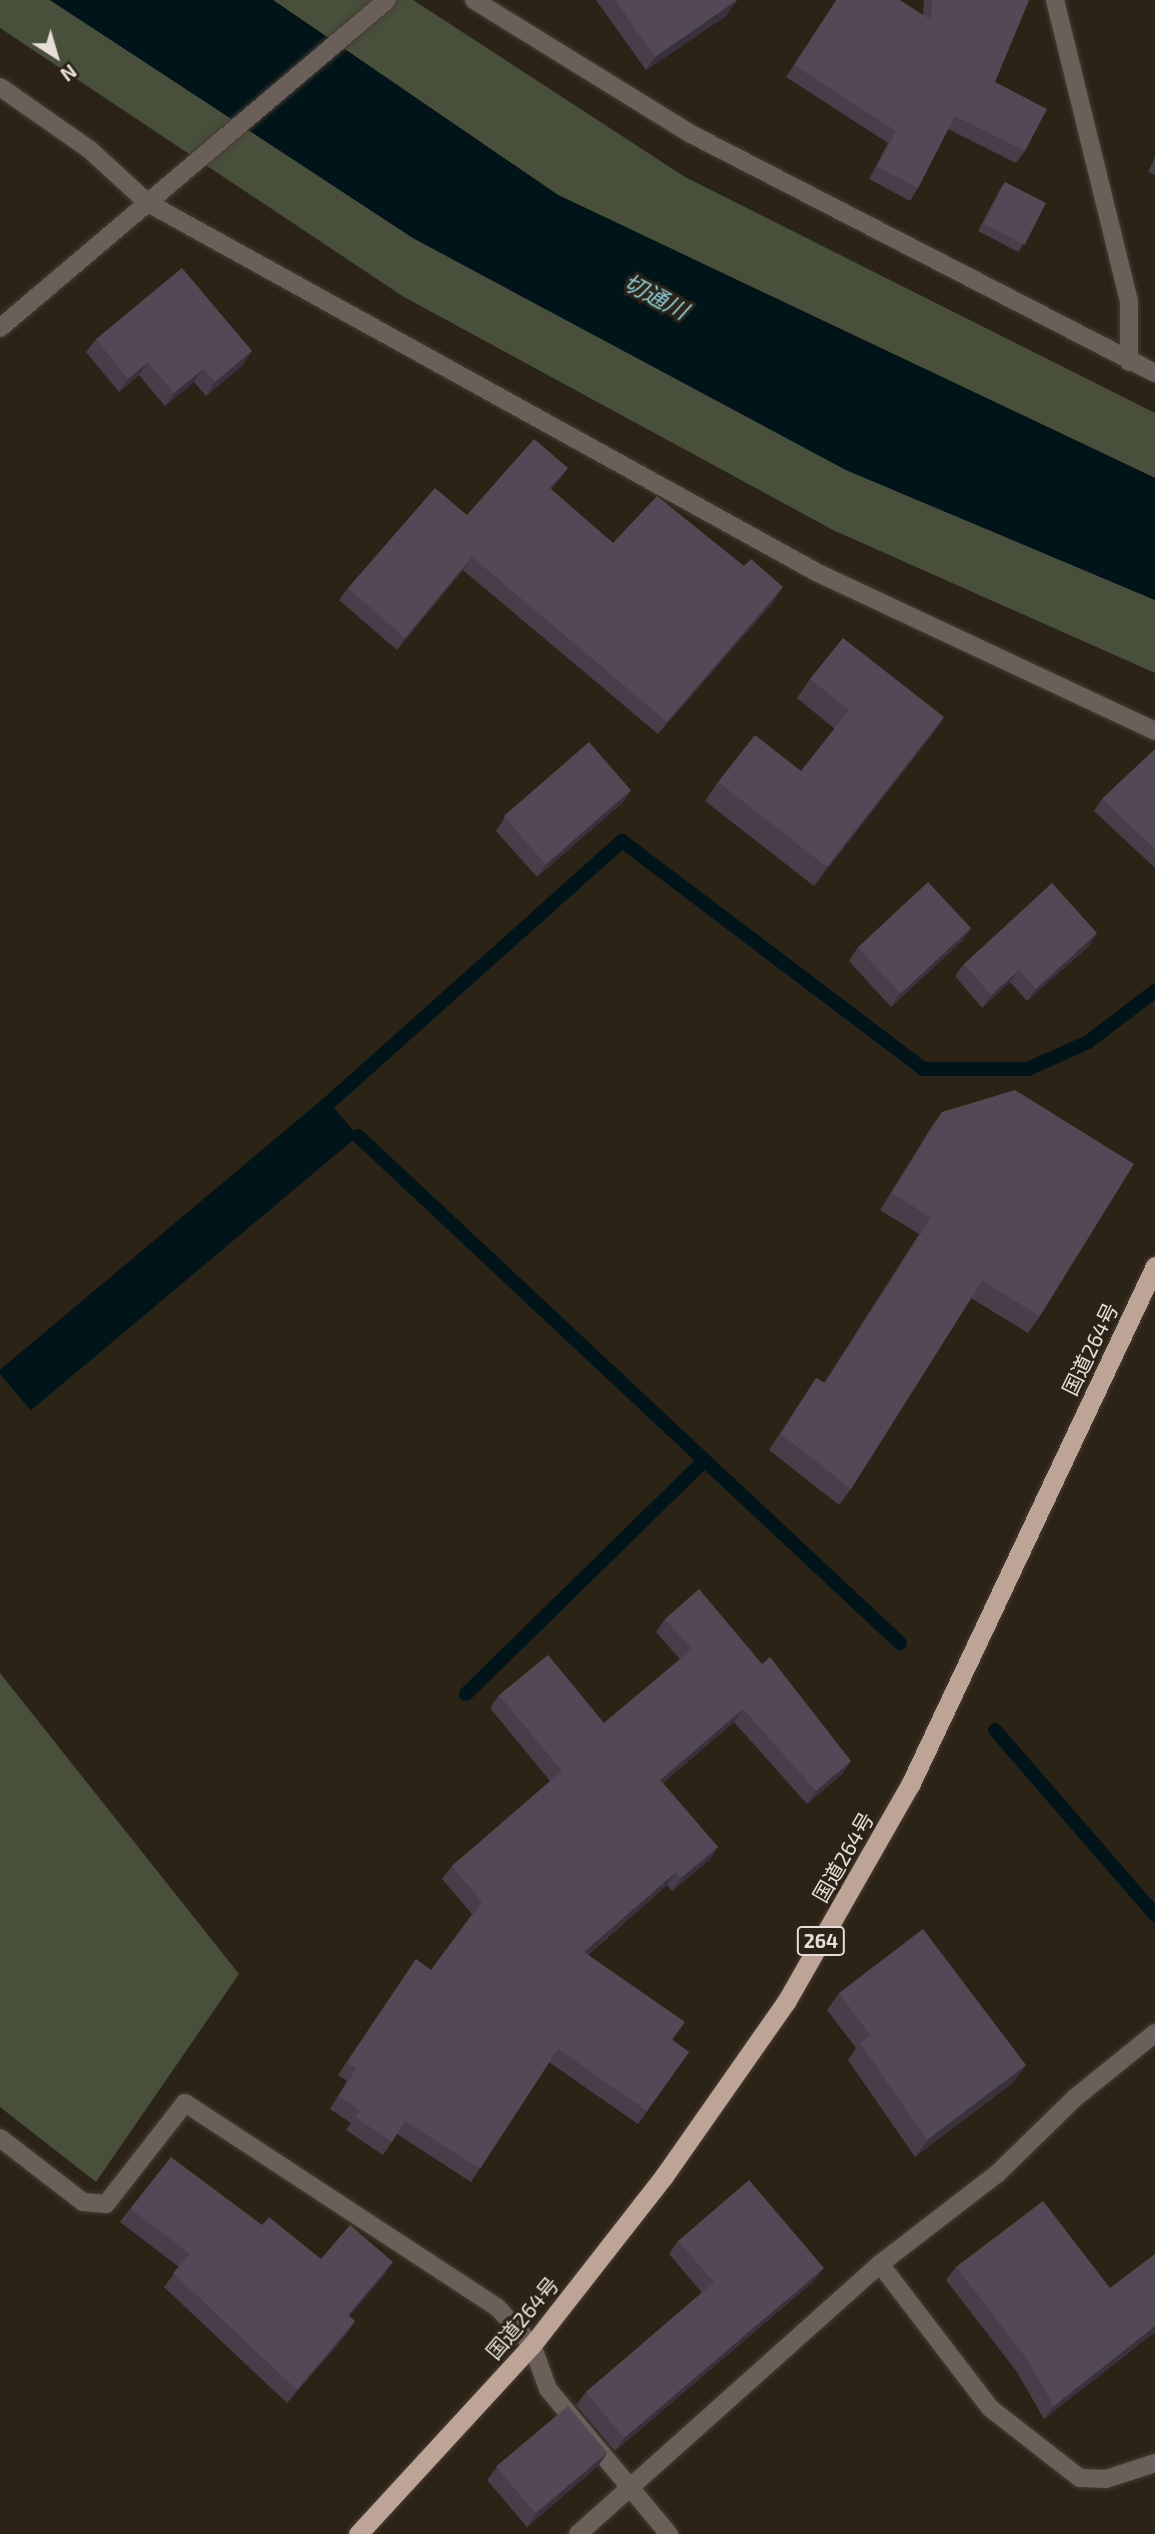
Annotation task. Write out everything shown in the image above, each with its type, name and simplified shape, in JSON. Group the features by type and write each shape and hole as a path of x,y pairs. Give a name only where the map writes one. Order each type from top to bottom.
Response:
{"highway":[{"name":"国道264号","path":"358,2534 532,2345 664,2176 786,2002 910,1785 1155,1266"}],"street":[{"path":"0,328 387,0"},
{"path":"474,0 691,134 1129,362 1155,373"},
{"path":"1055,0 1129,302 1129,362"},
{"path":"0,87 89,149 148,203 818,573 1155,731"},
{"path":"578,2534 880,2264 997,2174 1076,2097 1155,2034"},
{"path":"0,2138 83,2202 106,2204 185,2103 445,2269 497,2307 532,2345 548,2389 669,2534"},
{"path":"880,2264 990,2408 1080,2478 1106,2479 1155,2463"}],"green space":[{"path":"0,0 50,0 413,238 846,470 1155,600 1155,673 833,530 404,297 0,28"},
{"path":"273,0 413,0 685,177 1155,413 1155,478 558,195"},
{"path":"0,1673 239,1974 96,2182 0,2107"}],"water":[{"name":"切通川","path":"50,0 273,0 558,195 1155,478 1155,600 846,470 413,238"},
{"path":"325,1097 358,1136 31,1411 0,1374 0,1370"}],"building":[{"path":"615,0 737,0 655,57"},
{"path":"837,0 900,0 931,20 932,0 1029,0 995,82 1047,109 1025,151 955,116 918,188 877,167 896,131 794,65"},
{"path":"1005,182 1046,203 1025,245 984,224"},
{"path":"182,268 252,351 215,382 203,369 174,393 148,362 128,379 96,339"},
{"path":"534,439 568,468 550,488 613,543 657,496 744,566 751,559 783,587 667,722 472,557 405,638 348,588 435,488 467,515"},
{"path":"843,638 944,717 827,867 718,782 755,735 801,771 849,710 810,679"},
{"path":"589,742 631,790 546,864 504,816"},
{"path":"1155,749 1155,849 1102,799"},
{"path":"928,882 971,928 901,994 858,947"},
{"path":"1052,883 1097,933 1036,989 1019,970 991,995 964,964"},
{"path":"1015,1090 1134,1164 1040,1316 982,1281 851,1489 781,1434 816,1378 825,1383 931,1218 892,1193 942,1112"},
{"path":"699,1589 762,1664 770,1657 851,1761 816,1791 743,1709 660,1780 718,1847 681,1878 676,1872 584,1952 685,2022 672,2040 689,2052 647,2111 558,2049 480,2169 405,2121 392,2142 355,2117 360,2110 339,2096 356,2068 347,2062 416,1959 431,1970 482,1902 452,1866 562,1771 499,1695 548,1655 604,1723 692,1649 665,1619"},
{"path":"923,1929 1026,2065 927,2140 860,2043 870,2035 839,1993"},
{"path":"171,2157 262,2225 269,2217 321,2259 350,2225 393,2262 348,2315 355,2321 297,2390 173,2273 190,2254 130,2209"},
{"path":"749,2180 824,2268 624,2438 586,2392 714,2282 678,2241"},
{"path":"1043,2201 1110,2288 1155,2254 1155,2326 1054,2406 1027,2359 956,2267"},
{"path":"568,2406 607,2453 535,2513 496,2466"}],"waterway":[{"path":"330,1102 622,841 923,1069 1028,1069 1088,1042 1155,991"},
{"path":"358,1136 900,1643"},
{"path":"466,1694 702,1463"},
{"path":"995,1730 1155,1915"}]}
